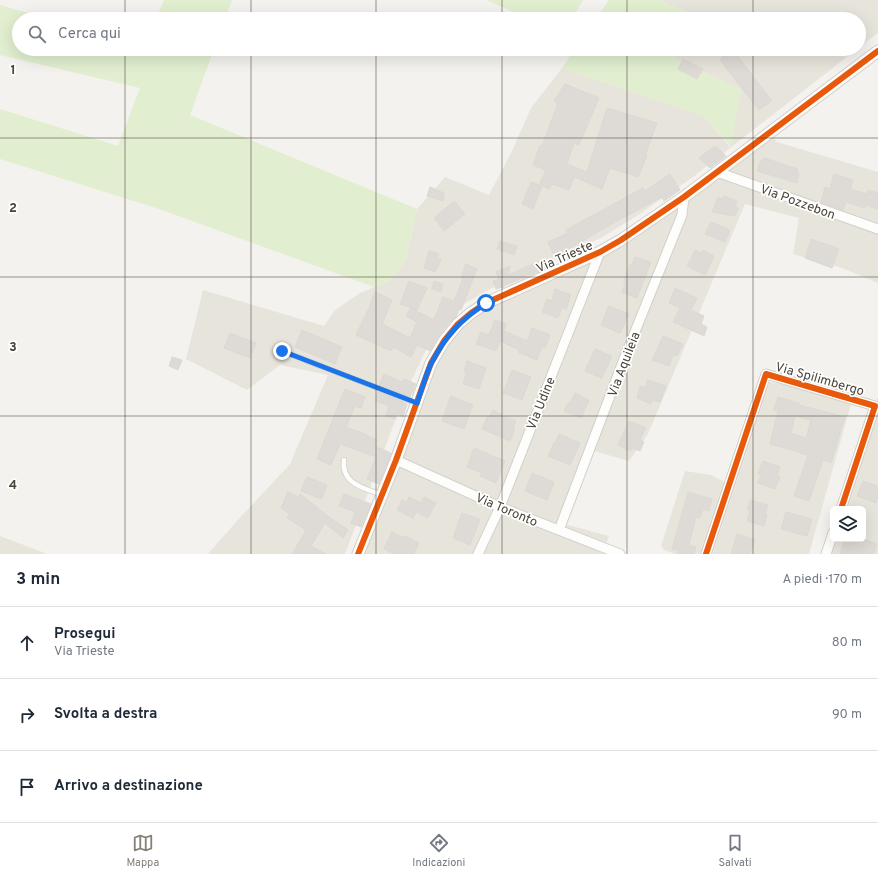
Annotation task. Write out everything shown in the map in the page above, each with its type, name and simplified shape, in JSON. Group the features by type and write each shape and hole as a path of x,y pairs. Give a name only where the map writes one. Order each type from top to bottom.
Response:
{"street":[{"name":"Via Trieste","path":"358,554 396,460 431,363 444,341 458,324 486,303 600,252 622,240 684,197 878,51"},
{"name":"Via Pozzebon","path":"717,172 878,229"},
{"name":"Via Aquileia","path":"560,530 624,359 682,215 684,197"},
{"name":"Via Udine","path":"478,554 500,507 600,252"},
{"name":"Via Spilimbergo","path":"706,554 766,374 875,406 842,506"},
{"name":"Via Toronto","path":"396,460 500,507 620,554"},
{"path":"826,554 830,542"}],"lane":[{"path":"282,351 417,403"},
{"path":"344,460 343,466 348,479 358,486 382,495"}],"shaded area":[{"path":"659,0 878,0 878,33 866,42 866,12 687,12"},
{"path":"677,56 848,56 693,177 638,215 603,237 488,290 457,308 426,350 413,377 345,554 208,554 290,464 328,375 280,365 247,390 186,359 203,290 324,326 335,310 360,293 391,280 406,260 417,209 445,177 489,195 512,151 531,108 562,68 704,116 730,147 741,89 674,59"},
{"path":"771,135 777,142 878,172 878,283 842,268 793,254 799,218 745,204 648,434 629,461 594,451 557,522 609,536 603,554 362,554 428,384 440,358 468,320 495,305 611,251"},
{"path":"762,381 800,387 851,404 809,554 675,554 664,550 661,546 685,471 711,475 725,482"},
{"path":"878,396 878,554 828,554 832,542 866,542 866,506 844,506"},
{"path":"0,536 45,553 46,554 0,554"}],"green space":[{"path":"164,0 232,0 228,12 159,12"},
{"path":"486,0 583,0 576,12 513,12"},
{"path":"609,0 659,0 687,12 601,12"},
{"path":"0,5 24,12 12,12 12,56 211,56 190,115 417,209 406,260 391,280 374,287 159,209 0,159 0,109 118,146 140,88 0,55"},
{"path":"570,56 677,56 674,59 741,89 731,147 704,116 562,68"}],"building":[{"path":"724,56 738,56 772,101 759,110 720,59"},
{"path":"683,59 703,69 697,79 678,69"},
{"path":"565,84 599,98 579,145 574,143 567,164 587,172 607,108 657,123 645,155 647,156 638,177 610,168 602,189 574,177 569,190 552,184 549,189 542,186 533,209 522,204 531,182 541,186 539,185 546,170 533,165 540,145 542,146 558,103 554,101"},
{"path":"715,146 726,156 710,168 699,158"},
{"path":"764,158 798,169 797,173 799,174 797,183 757,171 761,160 763,161"},
{"path":"670,174 680,190 664,201 662,197 565,251 554,255 548,242 568,233 566,230 643,188 645,191"},
{"path":"834,174 853,180 850,189 867,194 868,190 878,193 878,209 865,205 865,208 846,202 843,210 821,202 825,187 830,189"},
{"path":"430,187 444,193 443,201 427,196"},
{"path":"724,196 737,201 735,206 738,208 735,216 712,212 718,197 723,199"},
{"path":"454,201 465,214 444,231 434,218"},
{"path":"711,222 730,230 725,242 705,234"},
{"path":"811,239 839,249 832,268 805,258"},
{"path":"500,241 517,246 514,255 497,249"},
{"path":"695,250 702,253 703,250 714,256 705,275 687,266"},
{"path":"429,251 439,254 437,259 441,260 435,272 424,268"},
{"path":"635,257 651,262 637,298 622,292 626,282 624,281 630,265 632,265"},
{"path":"544,259 547,268 504,286 503,288 496,289 493,281 499,279 496,272 510,266 508,275"},
{"path":"466,264 477,269 461,310 459,309 456,317 440,334 430,351 417,345 411,357 393,347 391,351 356,335 375,292 392,300 382,324 410,338 417,322 406,316 411,308 434,320 443,297 454,301 463,279 461,278"},
{"path":"409,281 427,288 417,310 400,304"},
{"path":"434,281 443,284 441,292 432,289"},
{"path":"675,288 697,298 691,310 704,316 701,324 707,327 704,336 673,322 680,308 669,303"},
{"path":"555,289 571,295 566,309 562,307 558,318 542,312 547,299 552,301"},
{"path":"609,306 629,314 620,333 601,325"},
{"path":"495,320 506,324 504,331 527,341 532,328 550,335 545,348 542,347 537,360 518,352 519,350 500,341 496,351 476,344 481,332 489,335"},
{"path":"302,330 342,347 335,364 295,347"},
{"path":"230,333 256,343 250,358 224,348"},
{"path":"663,336 683,344 677,356 673,355 669,366 652,360"},
{"path":"595,349 612,356 602,378 585,371"},
{"path":"172,357 182,360 178,370 169,366"},
{"path":"467,361 486,368 479,389 463,384 466,374 464,372"},
{"path":"512,370 531,377 522,400 503,393"},
{"path":"384,374 402,382 404,379 416,384 410,397 379,385"},
{"path":"648,380 666,386 660,402 653,400 651,404 637,398 640,386 645,388"},
{"path":"345,389 365,397 361,408 355,406 346,427 377,440 374,446 391,453 379,484 367,479 376,457 340,444 331,465 317,459"},
{"path":"378,392 407,404 403,417 397,414 395,419 386,416 389,406 375,401"},
{"path":"575,393 589,400 581,418 564,411"},
{"path":"451,396 473,405 464,429 442,421"},
{"path":"778,397 799,403 799,405 845,417 831,463 823,460 809,501 794,496 808,455 770,444 778,411 774,410","holes":["795,416 811,420 806,438 791,433"]},
{"path":"493,410 502,416 516,421 510,441 482,429 487,417 489,418"},
{"path":"629,421 646,428 640,440 644,442 640,451 632,448 630,451 618,445"},
{"path":"559,434 580,443 570,465 548,456"},
{"path":"474,448 505,461 496,483 480,476 482,473 467,467"},
{"path":"763,461 780,467 777,475 780,477 775,489 758,483 761,475 758,474"},
{"path":"532,473 554,482 547,500 525,491"},
{"path":"307,477 327,485 322,499 301,491"},
{"path":"863,481 878,486 878,497 876,503 857,496"},
{"path":"288,492 299,497 300,494 348,530 343,538 325,523 311,546 326,554 292,554 306,530 287,518 290,514 281,508"},
{"path":"688,492 712,499 709,511 703,509 700,518 696,517 689,545 696,547 694,554 677,554 678,550 672,549"},
{"path":"344,494 371,504 361,527 351,523 355,512 339,506"},
{"path":"409,497 421,503 424,497 436,503 428,518 416,512 413,518 397,510 402,500 407,502"},
{"path":"750,500 768,505 764,526 747,521 750,511 747,510"},
{"path":"786,512 812,519 807,536 781,529"},
{"path":"462,513 480,519 470,545 453,538"},
{"path":"392,532 404,538 405,536 419,543 414,554 394,554 384,549"},
{"path":"737,534 755,540 750,554 731,554"},
{"path":"866,540 877,544 874,554 840,554 844,542 866,542"}],"cycle path":[{"path":"358,554 396,460 431,363 444,341 458,324 486,303 600,252 621,240 684,197 878,51"},
{"path":"706,554 766,374 875,406 842,506"}],"route":[{"path":"282,351 417,403 431,363 444,341 458,324 486,303"}]}
